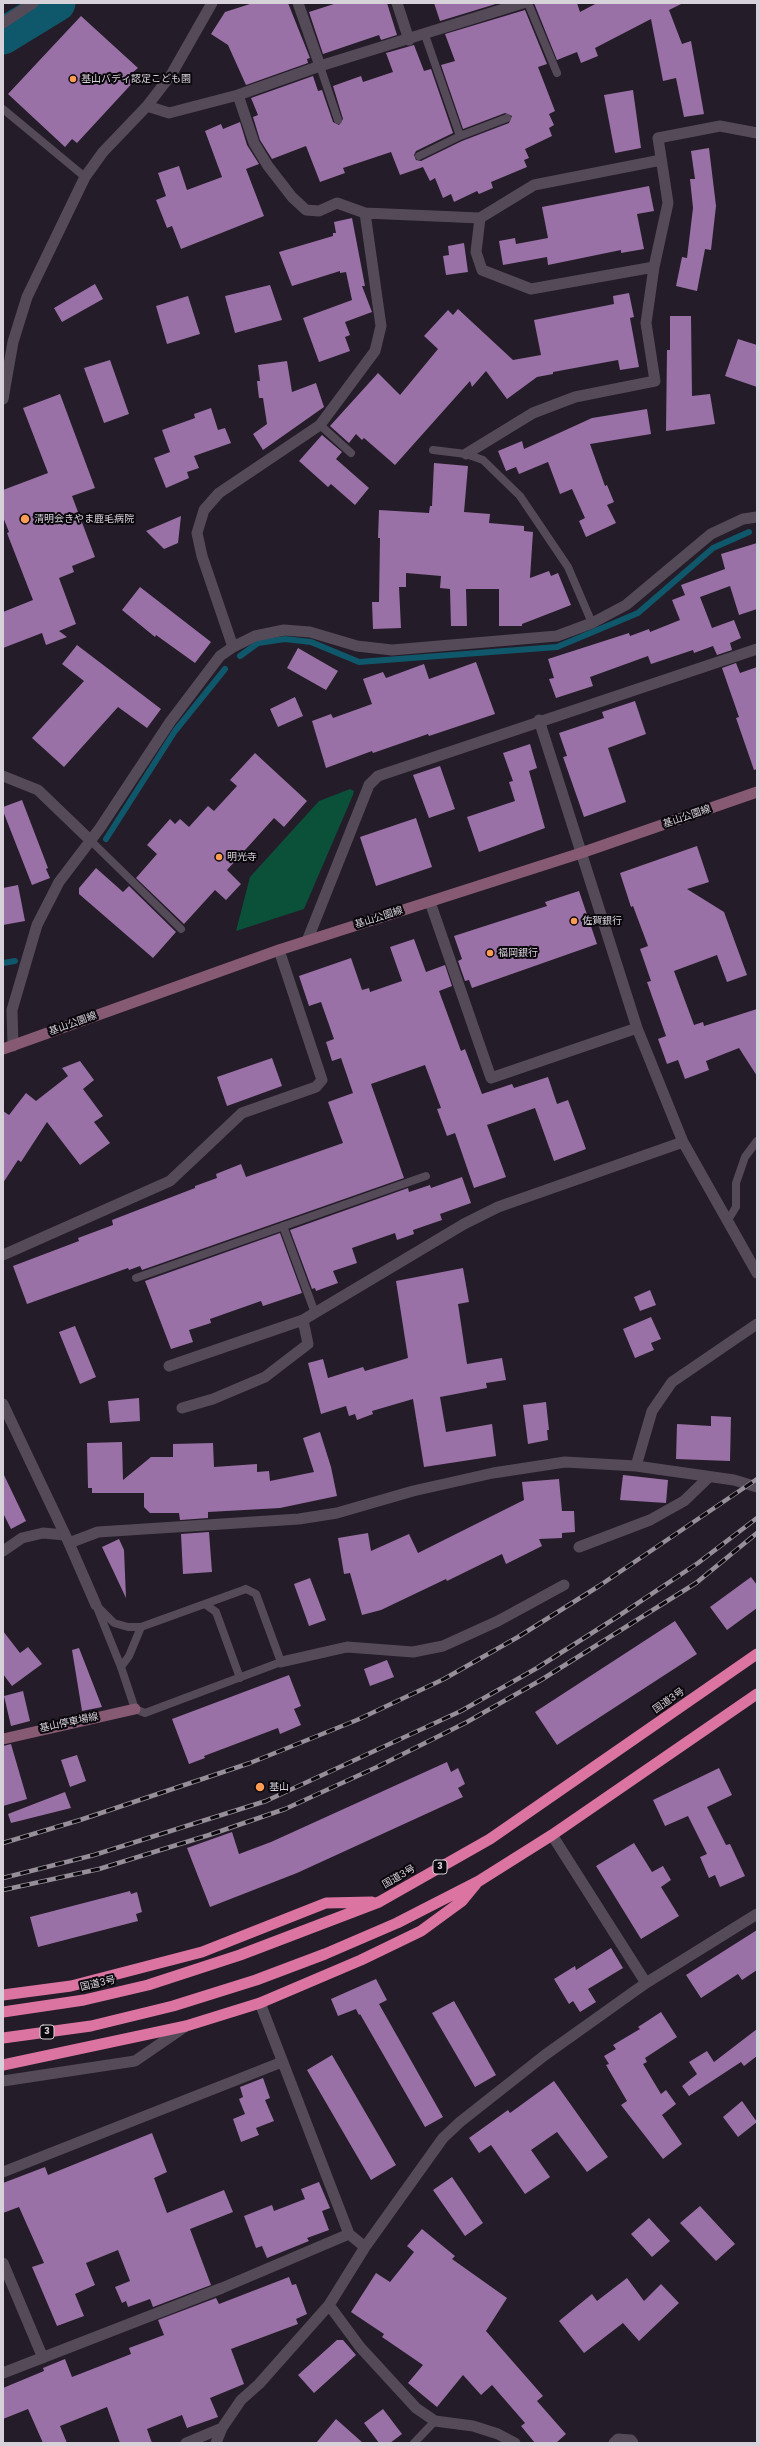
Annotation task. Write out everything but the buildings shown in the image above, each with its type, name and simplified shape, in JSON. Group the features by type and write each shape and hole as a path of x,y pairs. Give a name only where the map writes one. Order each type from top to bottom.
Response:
{"highway":[{"name":"国道3号","path":"3,2012 84,2000 148,1984 240,1955 379,1902 490,1839 757,1654"},
{"name":"3","path":"3,2038 91,2026 173,2006 256,1980 325,1954 390,1926 479,1881 552,1835 757,1694"},
{"path":"3,2065 186,2026 260,2003 361,1960 421,1931 462,1901 479,1881"},
{"path":"3,1995 71,1986 202,1952 326,1903 379,1902"}],"main road":[{"name":"基山公園線","path":"8,1048 279,950 581,853 757,792"},
{"name":"基山停車場線","path":"3,1739 135,1709"}],"street":[{"path":"3,23 33,3"},
{"path":"298,3 320,66"},
{"path":"397,3 408,40"},
{"path":"147,106 169,113 238,95 320,66 425,35 523,3"},
{"path":"3,399 13,342 28,297 86,177 104,152 147,106 170,75 209,4"},
{"path":"238,95 254,143 268,166 292,197 306,210 319,211 337,203 366,213 480,218 534,185 661,160"},
{"path":"466,454 533,413 575,397 655,381 646,324 654,267 668,203 658,138 720,126 757,133"},
{"path":"233,647 202,556 197,533 204,510 219,493 320,425 375,351 381,326 366,213"},
{"path":"480,218 476,252 482,270 531,289 654,267"},
{"path":"8,1048 12,1010 37,925 59,882 90,840 170,722 220,656 233,647 255,636 284,630 310,632 357,646 398,650 557,636 592,623 626,605 711,534 743,519 757,517"},
{"path":"307,941 369,785 378,776 539,720 757,649"},
{"path":"539,720 637,1028 683,1142 757,1273"},
{"path":"3,776 38,790 90,840"},
{"path":"430,902 491,1078 637,1028"},
{"path":"3,1255 170,1181 242,1113 316,1087 322,1080 279,950"},
{"path":"169,1366 303,1320 464,1224 498,1207 683,1142"},
{"path":"182,1408 213,1399 264,1377 308,1344 303,1320"},
{"path":"636,1466 652,1412 672,1382 757,1324"},
{"path":"3,1404 96,1604"},
{"path":"3,1551 22,1538 43,1533 67,1539 98,1532 299,1518 337,1513 413,1491 493,1473 564,1462 636,1466 709,1477 757,1487"},
{"path":"579,1546 650,1520 684,1502 709,1477"},
{"path":"281,1662 348,1647 413,1652 443,1646 498,1621 564,1585"},
{"path":"552,1835 646,1983"},
{"path":"216,2443 222,2428 241,2400 259,2384 329,2305 365,2247 443,2138 460,2122 545,2055 646,1983 757,1914"},
{"path":"260,2003 349,2234 365,2247"},
{"path":"3,2081 135,2061 186,2026"},
{"path":"3,2172 282,2062"},
{"path":"3,2373 222,2288 349,2234"},
{"path":"3,2263 43,2358"},
{"path":"329,2305 360,2347 416,2408 435,2421 473,2426 498,2434 515,2443"},
{"path":"186,2443 222,2428"},
{"path":"614,2443 618,2439 631,2440 633,2443"}],"lane":[{"path":"528,3 557,73"},
{"path":"425,35 460,136"},
{"path":"320,66 338,120"},
{"path":"3,109 86,177"},
{"path":"419,156 460,136 506,118"},
{"path":"320,425 351,453"},
{"path":"433,450 466,454 483,460 520,496 568,567 592,623"},
{"path":"90,840 181,929"},
{"path":"728,1220 736,1207 736,1183 745,1157 757,1141"},
{"path":"136,1278 426,1176"},
{"path":"283,1226 315,1313"},
{"path":"246,1589 256,1594 281,1662 145,1713 135,1709 121,1667 96,1604 114,1622 128,1627 141,1627 246,1589"},
{"path":"205,1604 216,1612 240,1678"},
{"path":"121,1667 128,1656 141,1627"},
{"path":"414,2443 435,2421"}],"green space":[{"path":"350,789 354,791 353,795 304,909 236,931 250,877 319,801"}],"waterway":[{"path":"3,36 57,3"},
{"path":"240,656 258,643 285,639 311,642 359,662 557,647 638,613 713,548 749,532"},
{"path":"106,839 175,731 225,669"},
{"path":"3,963 15,961"}],"railway":[{"path":"3,1843 80,1820 250,1763 357,1720 444,1679 518,1637 599,1586 757,1479"},
{"path":"3,1878 94,1855 266,1801 461,1711 537,1668 617,1617 698,1563 757,1518"},
{"path":"3,1890 99,1869 209,1835 285,1809 377,1767 467,1722 541,1680 696,1583 757,1533"}],"place":[{"name":"基山バディ認定こども園","path":"73,79"},
{"name":"清明会きやま鹿毛病院","path":"25,519"},
{"name":"明光寺","path":"219,857"},
{"name":"佐賀銀行","path":"574,921"},
{"name":"福岡銀行","path":"490,953"},
{"name":"基山","path":"260,1787"}]}
